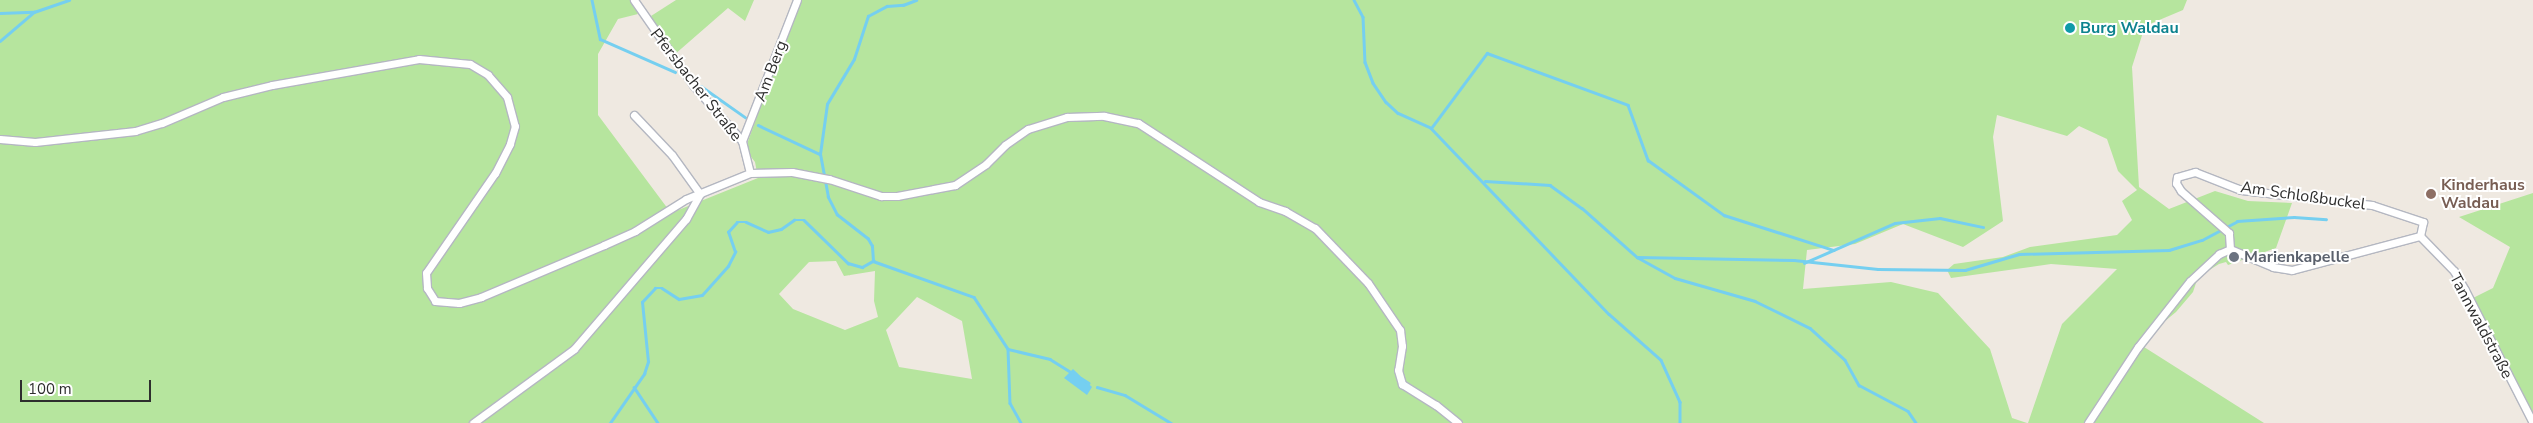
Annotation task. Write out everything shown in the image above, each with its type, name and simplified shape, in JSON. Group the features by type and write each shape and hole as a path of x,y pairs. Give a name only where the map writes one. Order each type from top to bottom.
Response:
{"street":[{"name":"Pfersbacher Straße","path":"634,0 692,85 742,141 750,173"},
{"name":"Am Berg","path":"742,141 797,0"},
{"path":"0,138 42,141 135,131 162,123 223,97 281,84 419,59 470,64 488,75 504,92 512,106 515,126 510,144 495,173 426,273 430,295 442,303 481,297 596,249 635,231 675,204 750,173 782,172 819,177 881,196 897,196 955,185 986,164 1006,145 1028,129 1067,117 1104,116 1138,123 1259,202 1285,211 1315,228 1368,283 1400,330 1402,346 1398,370 1402,384 1436,405 1458,423"},
{"path":"634,114 672,155 700,194"},
{"name":"Am Schloßbuckel","path":"2230,249 2228,232 2220,223 2181,191 2176,183 2177,177 2195,172 2241,190 2372,205 2423,222 2420,236"},
{"path":"472,423 574,349 686,219 700,194"},
{"path":"2088,423 2138,347 2190,281 2219,254 2230,249 2273,267 2292,270 2420,236"},
{"name":"Tannwaldstraße","path":"2420,236 2447,264 2465,290 2533,423"}],"green space":[{"path":"0,0 630,0 638,14 618,19 598,54 598,115 671,213 758,178 755,162 748,153 748,141 800,0 2187,0 2183,10 2145,26 2132,67 2139,187 2169,209 2215,191 2248,201 2292,203 2276,248 2228,265 2226,262 2219,264 2198,277 2193,292 2176,312 2153,331 2144,347 2264,423 2028,423 2062,324 2117,269 2051,264 1951,278 1947,270 1954,264 2003,257 2030,247 2117,235 2132,220 2122,201 2137,190 2118,171 2107,139 2079,126 2067,136 1997,115 1993,137 2003,221 1963,247 1903,224 1855,244 1807,250 1803,289 1891,282 1938,293 1990,349 2012,418 2027,423 0,423","holes":["836,261 844,276 875,271 874,301 878,317 845,330 793,309 779,294 809,262","917,297 962,321 972,379 899,367 886,330"]},
{"path":"676,0 754,0 745,21 728,8 674,55 651,16"},
{"path":"2533,193 2533,417 2471,299 2493,288 2510,247 2459,217"}],"water":[{"path":"1073,369 1092,387 1087,395 1064,378"}],"waterway":[{"path":"0,41 34,12 69,0"},
{"path":"592,0 600,39 675,72"},
{"path":"610,423 644,374 648,362 642,302 655,288 662,288 679,299 702,295 728,266 735,252 728,232 737,222 746,222 768,232 781,229 794,220 804,220 848,263 862,267 873,261 872,246 868,239 837,215 828,197 820,154 827,104 854,59 868,16 887,6 903,5 916,0"},
{"path":"1354,0 1363,17 1365,62 1373,83 1386,102 1398,113 1431,128 1609,314 1661,360 1680,402 1680,423"},
{"path":"0,13 33,12"},
{"path":"1432,127 1487,53 1628,105 1648,160 1724,215 1834,250"},
{"path":"701,86 745,117"},
{"path":"758,125 820,154"},
{"path":"1485,181 1550,185 1582,208 1637,257 1675,278 1755,301 1810,328 1845,360 1859,385 1908,411 1916,423"},
{"path":"1637,257 1794,260 1878,269 1965,270 2019,254 2169,250 2202,240 2237,221 2294,217 2326,219"},
{"path":"1804,263 1895,223 1940,218 1983,227"},
{"path":"873,261 974,297 1008,349 1010,403 1021,423"},
{"path":"1008,349 1050,359 1072,373"},
{"path":"1081,378 1089,383"},
{"path":"634,387 658,423"},
{"path":"1097,387 1125,395 1171,423"}],"place":[{"name":"Burg Waldau","path":"2070,28"},
{"name":"Kinderhaus Waldau","path":"2431,194"},
{"name":"Marienkapelle","path":"2234,257"}]}
